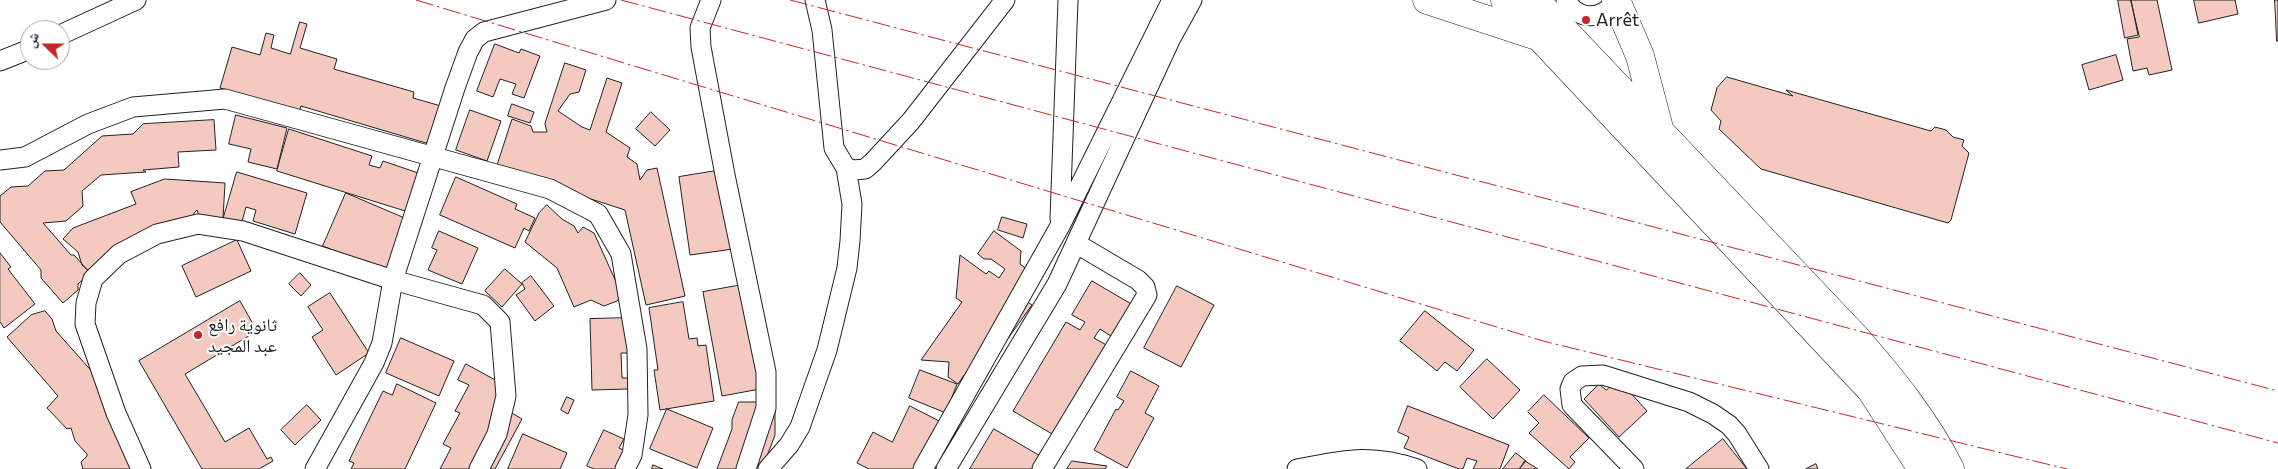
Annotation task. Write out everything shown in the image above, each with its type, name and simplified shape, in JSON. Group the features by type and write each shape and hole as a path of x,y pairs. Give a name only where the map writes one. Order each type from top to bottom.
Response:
{"highway":[{"path":"1427,0 1540,38"},
{"path":"1505,0 1871,390 1922,469"},
{"path":"1535,0 1856,338 1890,378 1942,453 1950,469"},
{"path":"1616,0 1640,56 1660,132"}],"street":[{"path":"70,30 136,0"},
{"path":"315,469 374,363 382,343 393,280 468,52 484,32 606,0"},
{"path":"711,0 700,28 701,47 725,175 766,372 766,408 746,469"},
{"path":"768,469 789,445 800,427 827,350 847,268 850,241 852,204 846,168 834,148 822,30 815,0"},
{"path":"846,168 854,170 866,169 873,162 911,121 1005,0"},
{"path":"1060,226 1068,0"},
{"path":"924,469 1060,226 1172,0"},
{"path":"946,469 1057,284 1166,49 1192,0"},
{"path":"1566,0 1576,12 1594,16 1611,8 1616,0"},
{"path":"0,61 20,53"},
{"path":"0,160 24,157 88,124 133,107 225,99 550,189 598,214 621,254 637,349 638,415 632,455 625,469"},
{"path":"141,469 116,414 86,324 86,303 93,279 119,254 157,234 198,224 243,231 393,280 484,305 500,322 506,396 497,434 479,469"},
{"path":"1042,469 1147,295 1145,287 1138,280 1077,244"},
{"path":"1634,469 1572,405 1570,389 1574,382 1582,376 1603,375 1689,402 1713,414 1729,425 1737,434 1759,469"},
{"path":"1297,469 1351,459 1378,459 1417,469"}],"building":[{"path":"2118,0 2131,0 2138,35 2125,38"},
{"path":"2131,0 2157,0 2172,70 2149,75 2147,68 2133,71 2127,39 2139,37"},
{"path":"2194,0 2235,0 2238,14 2199,23"},
{"path":"2275,0 2278,0 2278,41 2277,41"},
{"path":"300,22 307,24 300,48 337,59 334,69 414,92 413,98 448,108 436,146 301,106 299,112 220,88 232,47 260,55 266,33 274,35 271,48 290,54"},
{"path":"495,44 519,53 521,49 540,56 524,98 512,94 516,84 500,79 493,97 477,91"},
{"path":"2116,55 2123,80 2089,90 2082,65"},
{"path":"565,63 586,70 579,92 570,94 558,111 582,127 590,130 607,78 622,83 606,132 630,148 627,157 637,164 640,180 647,170 657,168 685,296 646,305 625,210 532,180 497,165 512,119 531,126 533,132 547,132 545,124"},
{"path":"1727,77 1793,96 1786,90 1931,131 1935,127 1946,130 1953,137 1964,140 1962,146 1969,153 1951,220 1948,223 1761,169 1719,129 1721,121 1711,110 1717,88"},
{"path":"512,104 534,112 530,123 508,116"},
{"path":"470,110 501,121 487,161 456,150"},
{"path":"651,112 670,130 655,146 636,129"},
{"path":"236,115 287,128 277,169 248,162 251,149 229,144"},
{"path":"214,120 216,150 178,152 179,167 143,170 146,172 101,175 82,191 83,206 66,221 43,223 71,255 74,255 90,273 78,284 78,290 63,303 41,278 41,270 0,222 0,196 11,187 28,186 45,171 64,170 102,136 133,134 143,124"},
{"path":"289,129 372,156 369,165 380,168 383,161 430,177 418,215 277,171"},
{"path":"722,170 733,249 690,255 679,177"},
{"path":"237,172 307,193 295,234 253,221 256,210 246,207 241,225 223,220"},
{"path":"456,177 517,204 515,209 535,218 529,231 524,228 515,248 440,215"},
{"path":"165,179 225,183 223,219 201,221 197,210 194,213 193,231 142,250 137,256 126,255 92,274 82,265 78,252 63,239 73,228 136,204 131,192"},
{"path":"346,193 407,219 386,272 323,246"},
{"path":"547,205 562,219 574,226 578,233 583,227 594,233 622,295 617,301 604,306 591,300 574,307 557,268 525,242 539,213"},
{"path":"1002,217 1027,224 1023,238 998,230"},
{"path":"439,231 478,248 462,284 428,270 437,250 432,248"},
{"path":"994,231 1021,251 1020,264 1035,275 1021,297 1032,305 981,376 964,375 958,384 948,377 949,362 921,360 962,302 956,298 960,255 986,274 989,271 999,278 1005,269 991,259 984,259 978,254"},
{"path":"237,240 251,271 196,297 182,266"},
{"path":"0,253 11,267 8,269 35,304 4,328 0,322"},
{"path":"505,269 522,284 502,307 485,291"},
{"path":"300,273 311,285 301,296 289,284"},
{"path":"531,276 554,306 535,321 516,295 525,289 522,283"},
{"path":"1092,281 1133,305 1114,338 1100,329 1094,338 1110,347 1059,438 1013,411 1066,322 1080,330 1085,322 1072,315"},
{"path":"742,285 760,389 722,396 703,292"},
{"path":"1177,286 1214,305 1181,367 1144,348"},
{"path":"330,293 369,353 336,375 312,337 323,330 308,307"},
{"path":"240,301 257,331 185,374 225,442 249,428 267,459 271,457 273,461 259,469 202,469 139,361"},
{"path":"683,302 689,339 697,338 698,346 706,345 714,401 660,410 654,370 658,370 649,308"},
{"path":"45,311 52,319 56,331 104,385 136,469 83,469 81,462 87,454 75,441 71,428 67,429 47,408 58,396 7,337 31,315"},
{"path":"1425,311 1474,350 1457,371 1445,362 1437,371 1400,341"},
{"path":"628,318 629,353 621,353 622,378 628,378 628,389 592,390 590,319"},
{"path":"401,338 454,361 439,396 386,373"},
{"path":"1487,359 1520,390 1493,419 1460,387"},
{"path":"466,364 510,388 500,406 522,419 495,469 440,469 451,448 443,444 460,413 455,411 469,385 458,380"},
{"path":"920,370 957,384 946,413 909,398"},
{"path":"1131,371 1159,386 1145,413 1154,418 1127,468 1094,450 1116,409 1118,410 1124,401 1117,397"},
{"path":"1618,379 1647,411 1619,437 1584,399 1599,384 1606,390"},
{"path":"397,384 436,403 405,469 351,469 354,463 349,461 383,391 392,395"},
{"path":"1544,395 1589,438 1570,457 1575,462 1569,469 1529,433 1539,423 1528,412"},
{"path":"567,397 574,400 568,414 561,410"},
{"path":"739,402 775,402 775,435 762,469 717,469 732,429 732,420"},
{"path":"307,405 321,420 295,445 281,430"},
{"path":"910,406 943,423 919,469 869,469 857,463 873,432 892,442"},
{"path":"1408,406 1509,445 1500,469 1473,469 1477,461 1467,458 1463,469 1459,469 1404,448 1409,437 1398,432"},
{"path":"667,409 713,428 697,468 650,449"},
{"path":"994,429 1042,457 1035,469 970,469"},
{"path":"604,430 624,439 619,448 631,454 624,469 594,469 587,466"},
{"path":"523,434 567,453 560,469 508,469"},
{"path":"1723,439 1747,469 1686,469"},
{"path":"1516,453 1526,461 1519,469 1503,469"},
{"path":"1072,461 1107,466 1105,469 1067,469"},
{"path":"1525,461 1538,469 1520,469"},
{"path":"1816,464 1818,469 1806,469"},
{"path":"653,465 663,469 652,469"}],"power":[{"path":"416,0 1543,341 2067,469"},
{"path":"621,0 2278,443"},
{"path":"790,0 2278,391"}],"place":[{"name":"Arrêt","path":"1586,20"},
{"name":"ثانوية رافع عبد المجيد","path":"198,335"}]}
